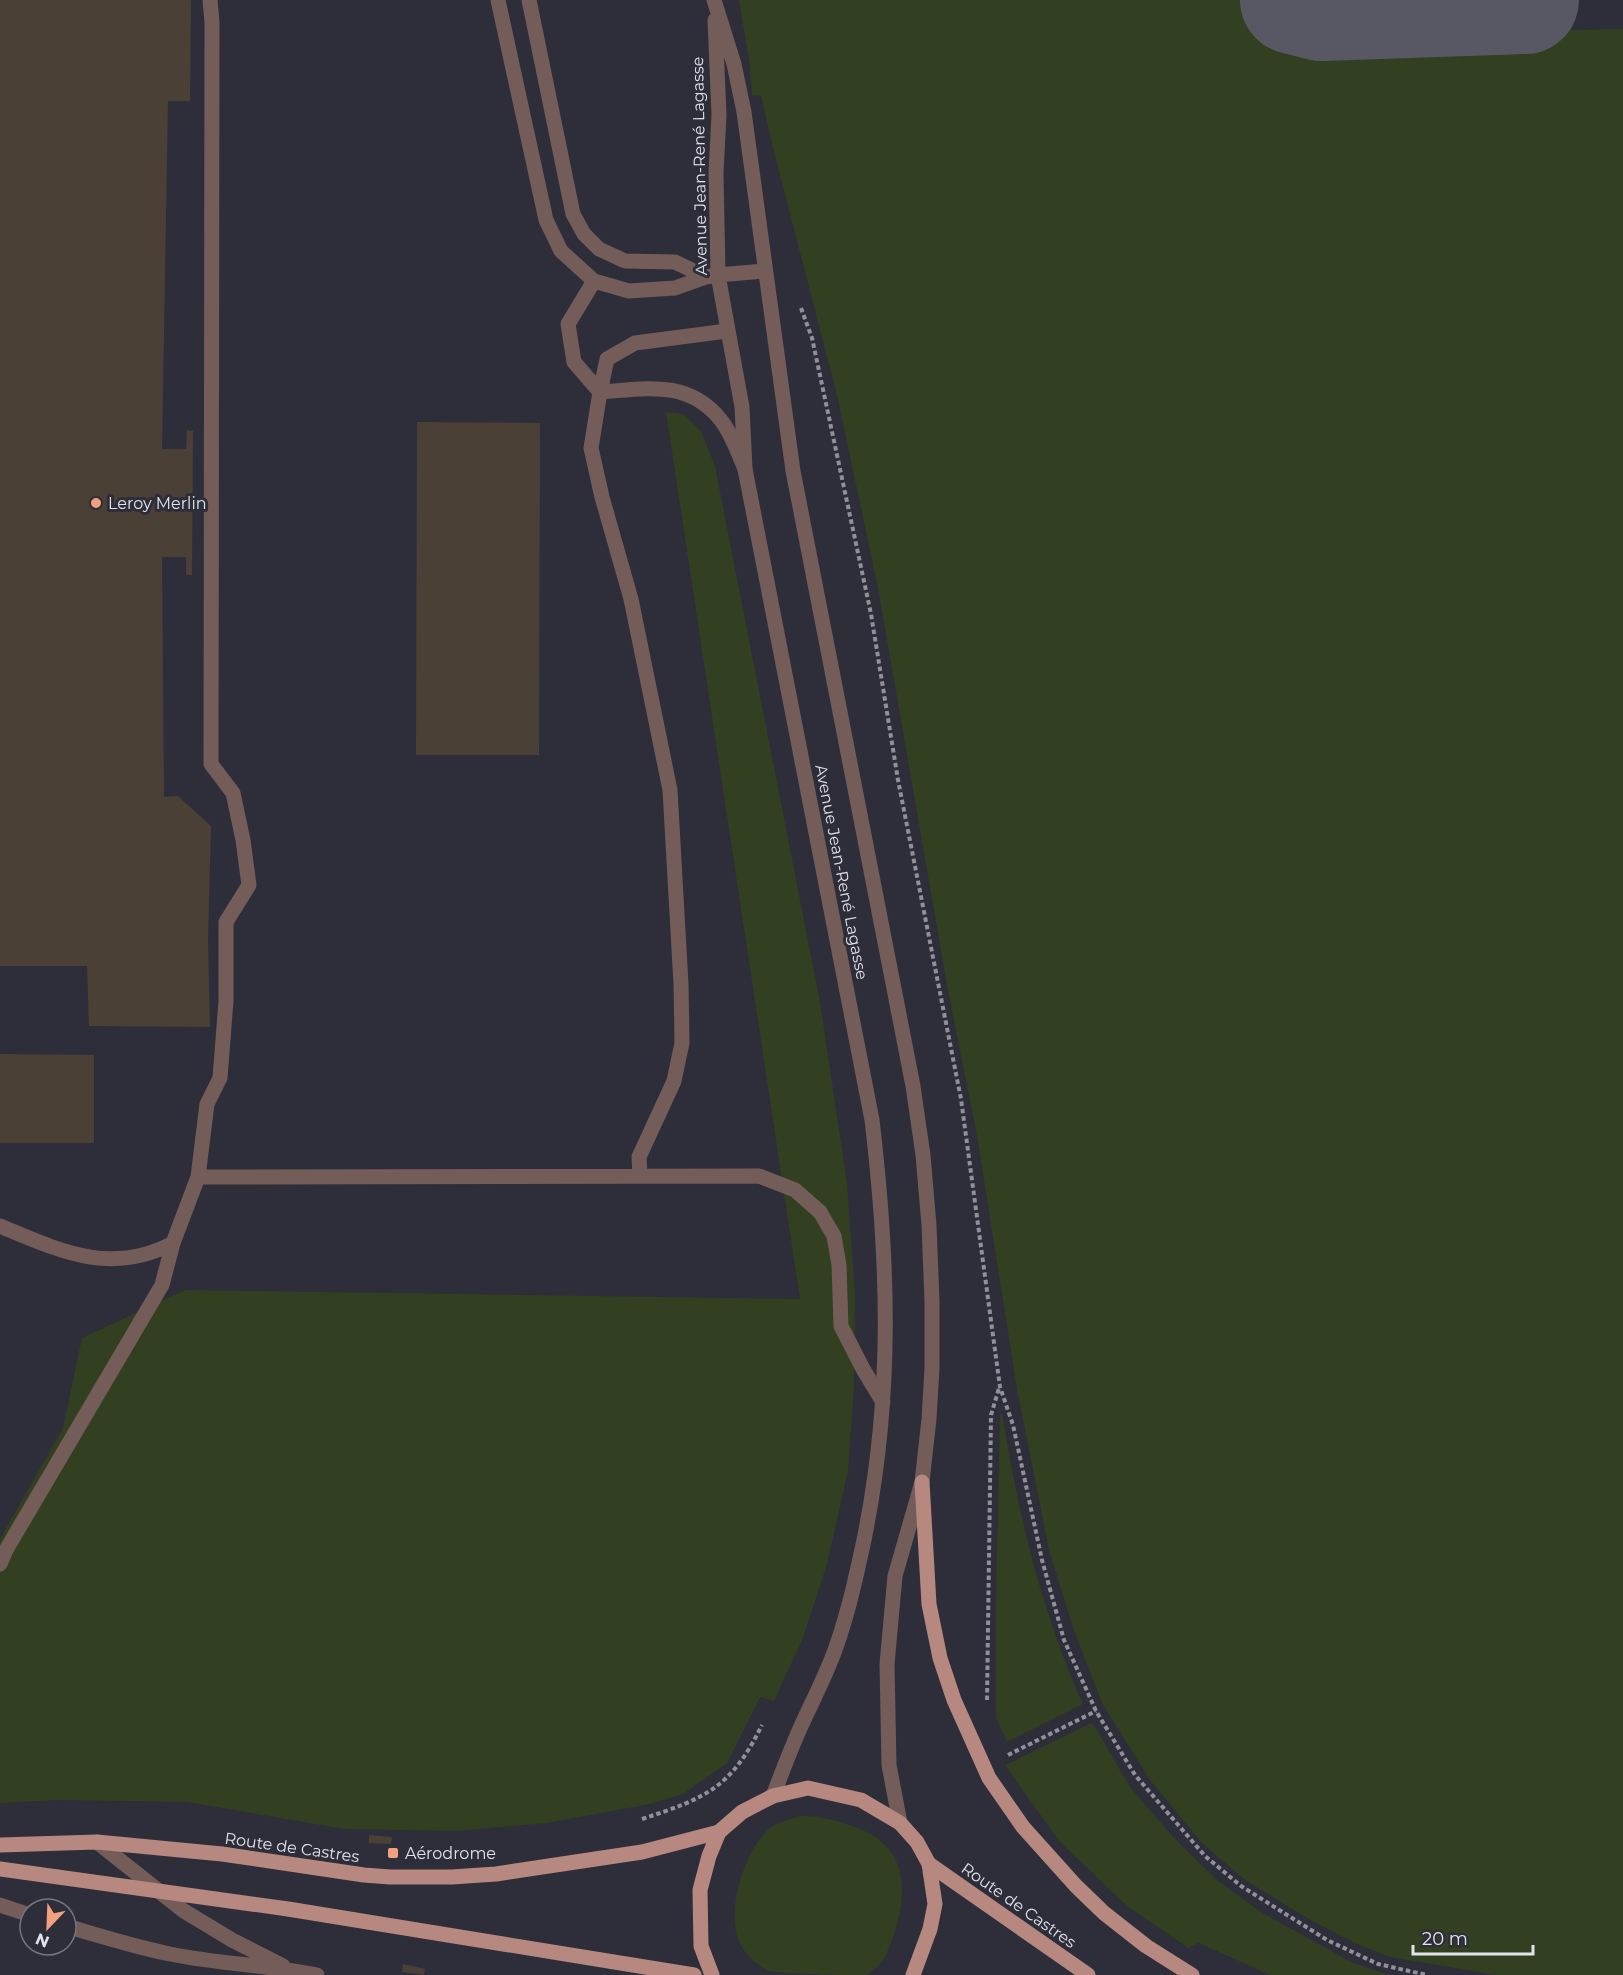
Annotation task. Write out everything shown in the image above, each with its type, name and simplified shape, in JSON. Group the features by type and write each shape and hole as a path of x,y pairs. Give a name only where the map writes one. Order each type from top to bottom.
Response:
{"main road":[{"path":"922,1482 929,1604 940,1658 954,1700 989,1778 1023,1827 1076,1886 1104,1913 1146,1946 1192,1975"},
{"path":"712,1975 701,1946 700,1890 709,1856 719,1832 742,1812 773,1796 808,1788 861,1800 900,1823 917,1842 929,1864 935,1904 930,1929 913,1975"},
{"name":"Route de Castres","path":"0,1845 97,1842 222,1854 364,1875 452,1876 496,1875 642,1852 719,1832"},
{"name":"Route de Castres","path":"929,1864 1088,1975"},
{"path":"0,1869 288,1908 694,1975"}],"street":[{"path":"0,1564 6,1550 162,1285 173,1243 198,1177 207,1104 220,1078 226,1001 226,922 249,885 233,793 211,764 212,22 210,0"},
{"path":"498,0 546,220 561,251 594,281 629,291 675,288 712,276 765,271"},
{"path":"529,0 573,214 584,234 599,249 625,261 675,262 712,276"},
{"name":"Avenue Jean-René Lagasse","path":"714,2 719,115 712,276 728,331 742,407 746,469 872,1120 881,1198 885,1285 886,1348 883,1402 871,1504 847,1612 835,1651 796,1737 773,1796"},
{"name":"Avenue Jean-René Lagasse","path":"714,2 734,64 744,112 792,471 913,1086 923,1155 932,1300 930,1409 922,1482 895,1576 887,1664 889,1765 900,1823"},
{"path":"594,281 568,324 574,362 600,392"},
{"path":"640,1176 639,1157 674,1081 682,1043 677,887 670,790 631,599 602,497 591,448 608,359 635,344 728,331"},
{"path":"600,392 666,388 687,394 703,403 721,420 746,469"},
{"path":"198,1177 759,1176 795,1190 820,1212 834,1236 839,1265 841,1326 862,1369 883,1402"},
{"path":"0,1226 44,1244 93,1258 127,1260 154,1253 173,1243"},
{"path":"97,1842 184,1911 232,1940 288,1969"},
{"path":"0,1905 18,1911"},
{"path":"78,1929 170,1954 248,1966 288,1969 317,1975"}],"path":[{"path":"765,271 799,301 812,338 837,444 871,614 898,780 961,1099 1000,1387 1013,1425 1042,1560 1065,1640 1096,1711 1135,1775 1205,1856 1241,1886 1327,1940 1378,1964 1427,1975"},
{"path":"987,1706 991,1415 1000,1387"},
{"path":"1001,1759 1096,1711"},
{"path":"642,1819 698,1800 729,1777 750,1749 762,1725"}],"green space":[{"path":"739,0 1242,0 1271,22 1317,36 1623,29 1623,1975 1496,1975 1390,1957 1355,1943 1307,1918 1245,1880 1202,1843 1150,1780 1102,1703 1073,1628 1049,1550 1017,1389 977,1136 947,985 878,588 837,395 761,96 752,95"},
{"path":"666,412 683,414 701,431 715,466 820,1002 847,1183 855,1293 854,1387 848,1471 827,1564 803,1638 774,1701 760,1697 727,1763 683,1794 650,1804 547,1823 456,1831 344,1829 187,1802 58,1800 0,1803 0,1539 63,1428 82,1338 185,1290 800,1299"},
{"path":"1002,1413 1024,1525 1043,1597 1083,1704 1007,1742 996,1718 996,1598 1000,1414"},
{"path":"1091,1723 1130,1787 1176,1840 1218,1881 1261,1912 1351,1962 1389,1975 1270,1975 1199,1943 1188,1948 1126,1905 1059,1841 1005,1765"},
{"path":"801,1816 830,1819 863,1830 877,1838 888,1848 895,1859 902,1887 898,1920 884,1958 867,1975 801,1974 767,1970 750,1958 739,1941 735,1914 736,1898 752,1852 759,1840 772,1827"}],"building":[{"name":"Leroy Merlin","path":"0,0 191,0 190,101 168,101 162,449 186,449 187,430 193,431 192,575 186,575 186,557 162,557 164,797 178,796 211,826 208,940 210,1027 89,1026 87,966 0,966"},
{"path":"417,422 540,423 539,755 416,755"},
{"path":"0,1054 94,1055 94,1143 0,1143"},
{"path":"369,1835 392,1837 391,1844 369,1843"},
{"path":"403,1964 425,1969 424,1975 402,1972"}],"taxiway":[{"path":"1294,0 1322,7 1525,0"}],"place":[{"name":"Leroy Merlin","path":"96,503"},
{"name":"Aérodrome","path":"393,1853"}]}
